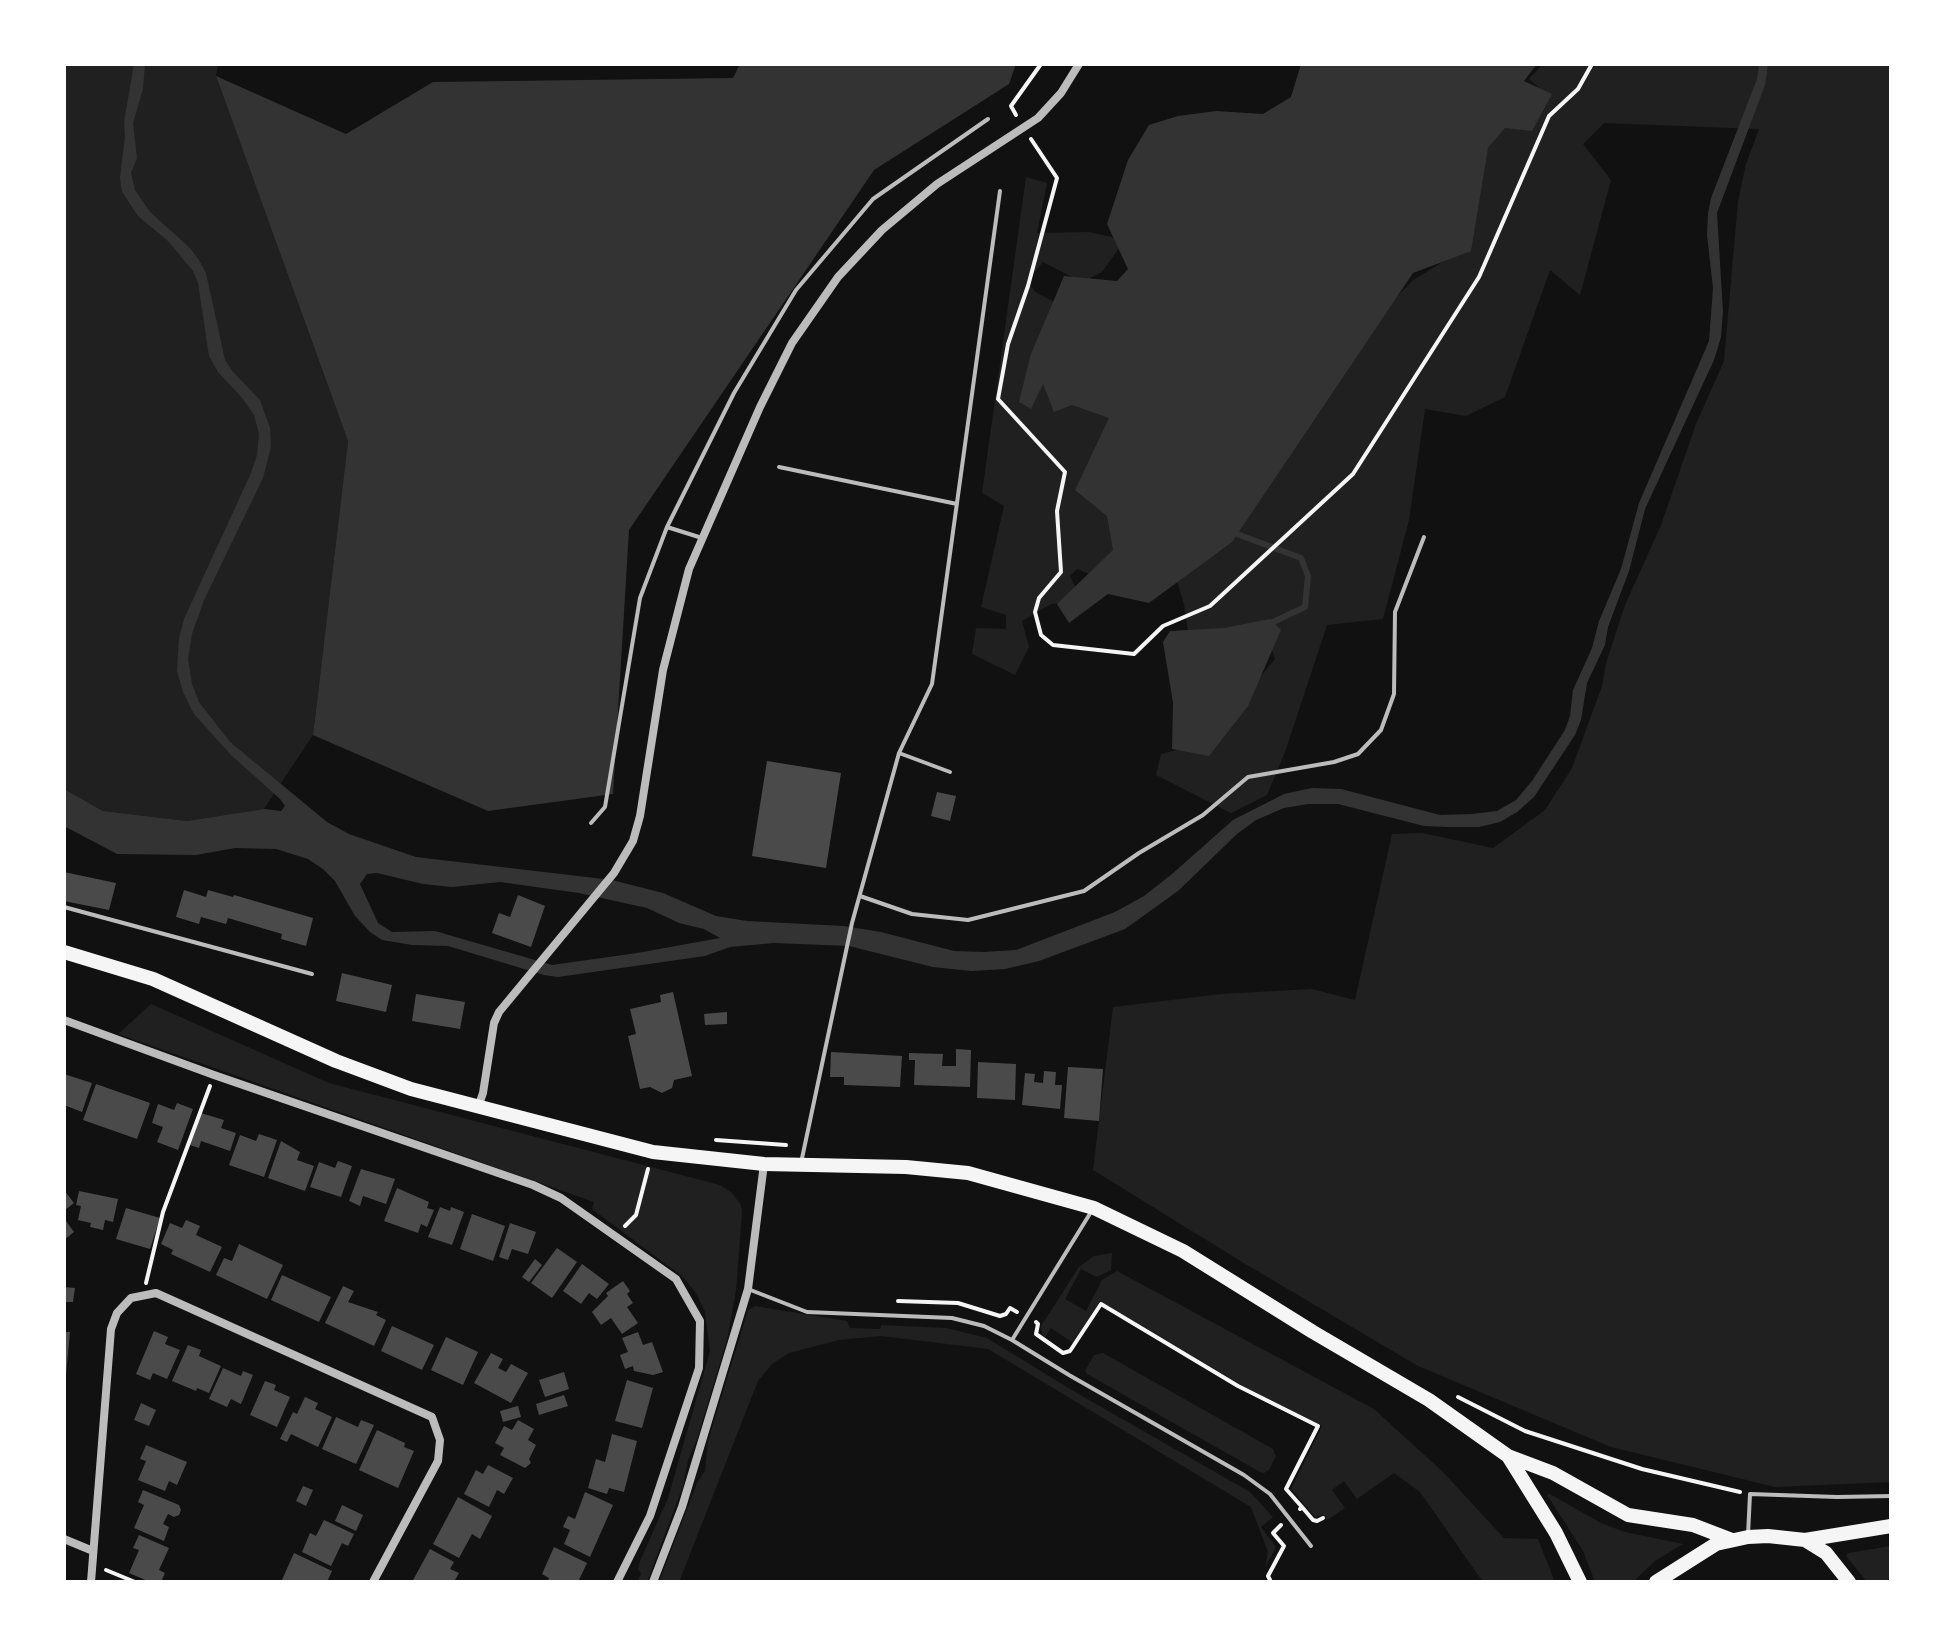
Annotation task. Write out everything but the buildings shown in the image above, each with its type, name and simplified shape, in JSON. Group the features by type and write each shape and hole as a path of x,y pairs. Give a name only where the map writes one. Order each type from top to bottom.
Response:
{"main road":[{"path":"64,952 153,979 336,1061 411,1089 653,1152 764,1164 906,1167 968,1173 1094,1208 1183,1251 1429,1400 1508,1456 1553,1473 1628,1515 1693,1525 1732,1540"},
{"path":"1508,1456 1556,1533 1580,1582"},
{"path":"1656,1582 1716,1544 1732,1540 1748,1537 1805,1540 1891,1526"},
{"path":"1805,1540 1826,1553 1849,1582"}],"street":[{"path":"478,1108 494,1023 510,998 593,901 633,841 640,816 663,670 681,597 702,538 792,343 831,286 871,241 909,205 965,164 1038,118 1061,93 1079,64"},
{"path":"64,1020 533,1185 561,1198 676,1279 700,1321 699,1368 650,1516 617,1582"},
{"path":"653,1582 682,1507 748,1289 764,1164"},
{"path":"91,1582 111,1329 123,1305 144,1293 167,1296 432,1417 440,1440 438,1461 373,1582"},
{"path":"64,1539 93,1551"}],"lane":[{"path":"591,823 605,807 640,598 667,527 734,393 796,290 873,199 988,119"},
{"path":"801,1166 852,923 899,753 932,684 1000,191"},
{"path":"779,467 958,504"},
{"path":"667,527 702,538"},
{"path":"860,896 912,914 968,920 1084,891 1139,853 1203,815 1248,777 1334,762 1358,754 1381,730 1394,694 1395,612 1424,537"},
{"path":"899,753 950,772"},
{"path":"64,907 312,974"},
{"path":"1012,1340 1094,1208"},
{"path":"748,1289 807,1312 952,1318 984,1326 1244,1475 1270,1494 1311,1546"},
{"path":"1748,1537 1750,1494 1891,1496"}],"path":[{"path":"1041,64 1011,106 1057,178 1028,286 1008,344 998,399 1065,472 1057,511 1061,572 1039,598 1035,612 1041,635 1053,645 1134,654 1163,626 1210,606 1353,474 1479,277 1549,116 1578,89 1592,64"},
{"path":"144,1293 163,1212 214,1075"},
{"path":"615,1236 636,1215 653,1152"},
{"path":"894,1301 958,1303 1000,1316 1010,1308 1038,1324 1036,1334 1063,1353 1070,1351 1101,1304 1238,1386 1318,1426 1286,1489 1302,1507"},
{"path":"1642,1469 1750,1494"},
{"path":"92,1566 135,1582"}],"shaded area":[{"path":"64,64 218,64 216,76 348,441 313,735 264,809 187,821 103,811 64,789"},
{"path":"134,64 145,64 143,89 133,123 137,158 131,173 135,190 150,212 199,260 206,273 225,360 260,400 270,428 271,447 263,478 204,600 192,634 188,659 199,702 230,742 327,822 349,834 416,857 612,880 663,893 716,916 747,921 844,926 954,951 983,952 1016,950 1115,912 1144,896 1233,820 1284,794 1312,788 1341,789 1440,815 1497,811 1516,800 1565,730 1573,690 1621,569 1639,503 1709,341 1713,288 1707,235 1711,198 1757,79 1759,64 1768,64 1765,85 1717,213 1723,312 1721,337 1714,360 1645,509 1605,645 1587,683 1581,720 1575,735 1534,797 1500,822 1479,827 1424,826 1338,804 1284,808 1256,820 1237,834 1178,891 1125,929 1039,961 1005,969 971,971 933,967 849,946 774,943 730,947 705,956 558,977 544,975 448,946 382,940 355,916 335,881 323,869 308,859 276,849 235,848 196,855 117,854 64,826 64,789 103,811 187,821 264,809 281,811 285,806 231,755 194,714 177,671 184,619 251,473 259,434 254,415 218,372 209,356 198,283 193,271 168,241 138,216 122,192 124,122","holes":["377,873 452,887 500,882 579,893 647,908 720,938 552,965 435,931 392,932 378,923 360,884 367,874"]},
{"path":"740,64 1016,64 1009,84 874,170 629,530 613,794 488,811 313,735 348,441 216,76 346,134 433,82 733,78"},
{"path":"1301,64 1537,64 1524,81 1552,94 1532,131 1505,128 1488,148 1471,251 1413,273 1232,542 1149,603 1108,594 1069,623 1057,604 1113,550 1107,516 1075,490 1109,418 1072,405 1054,412 1043,384 1031,409 1019,402 1031,354 1064,276 1117,281 1128,269 1107,224 1128,160 1149,125 1178,116 1216,111 1263,114 1291,97"},
{"path":"1543,64 1891,64 1891,1482 1775,1487 1611,1447 1418,1366 1093,1170 1113,1007 1221,994 1312,989 1355,1000 1392,834 1422,833 1493,848 1545,810 1572,768 1602,686 1606,663 1625,605 1661,525 1696,424 1724,361 1738,201 1746,164 1759,129 1604,123 1583,144 1611,180 1580,295 1550,270 1505,397 1466,416 1425,409 1409,520 1383,619 1327,625 1285,752 1267,795 1231,813 1156,775 1161,754 1208,742 1275,659 1264,628 1189,640 1184,604 1175,575 1373,322 1412,281 1468,246 1482,147 1501,121 1546,94 1529,79"},
{"path":"1026,177 1047,183 1037,233 1089,232 1125,240 1102,272 1082,282 1043,262 1027,281 1035,292 1058,304 1116,415 1121,545 1102,579 1077,569 1070,576 1075,586 1071,603 1051,604 1022,621 1029,647 1015,675 972,654 976,628 1006,629 1006,615 981,607 1004,506 982,493"},
{"path":"1270,619 1281,630 1248,706 1209,756 1172,749 1173,703 1163,642 1170,631 1224,628"},
{"path":"151,1004 329,1083 720,1185 732,1193 741,1205 742,1213 736,1291 727,1340 688,1460 683,1486 647,1582 637,1582 641,1574 638,1569 640,1561 668,1498 710,1351 705,1312 696,1293 683,1277 592,1209 594,1202 118,1034"},
{"path":"1112,1253 1111,1270 1097,1277 1081,1269 1065,1299 1086,1311 1102,1280 1117,1271 1374,1409 1442,1471 1504,1538 1538,1539 1555,1582 1483,1582 1420,1492 1394,1473 1357,1499 1344,1481 1332,1490 1345,1508 1327,1520 1323,1515 1315,1517 1291,1489 1322,1426 1245,1387 1100,1301 1073,1343 1051,1328 1045,1337 1041,1326 1079,1267 1094,1256"},
{"path":"755,1306 847,1321 850,1328 880,1329 881,1325 946,1328 987,1338 1250,1492 1273,1517 1261,1527 1276,1547 1265,1568 1268,1552 1251,1507 988,1349 881,1336 839,1340 789,1353 772,1364 758,1381 679,1582 659,1582 697,1483 705,1471 708,1441 748,1310"},
{"path":"1103,1353 1273,1449 1276,1456 1269,1470 1260,1472 1087,1374 1085,1371 1094,1355"},
{"path":"1547,1495 1601,1523 1625,1532 1683,1544 1655,1561 1633,1582 1595,1582 1583,1551"},
{"path":"1891,1546 1891,1582 1867,1582 1846,1556 1848,1553"}],"waterway":[{"path":"1237,534 1301,558 1308,576 1305,607 1273,622"}]}
